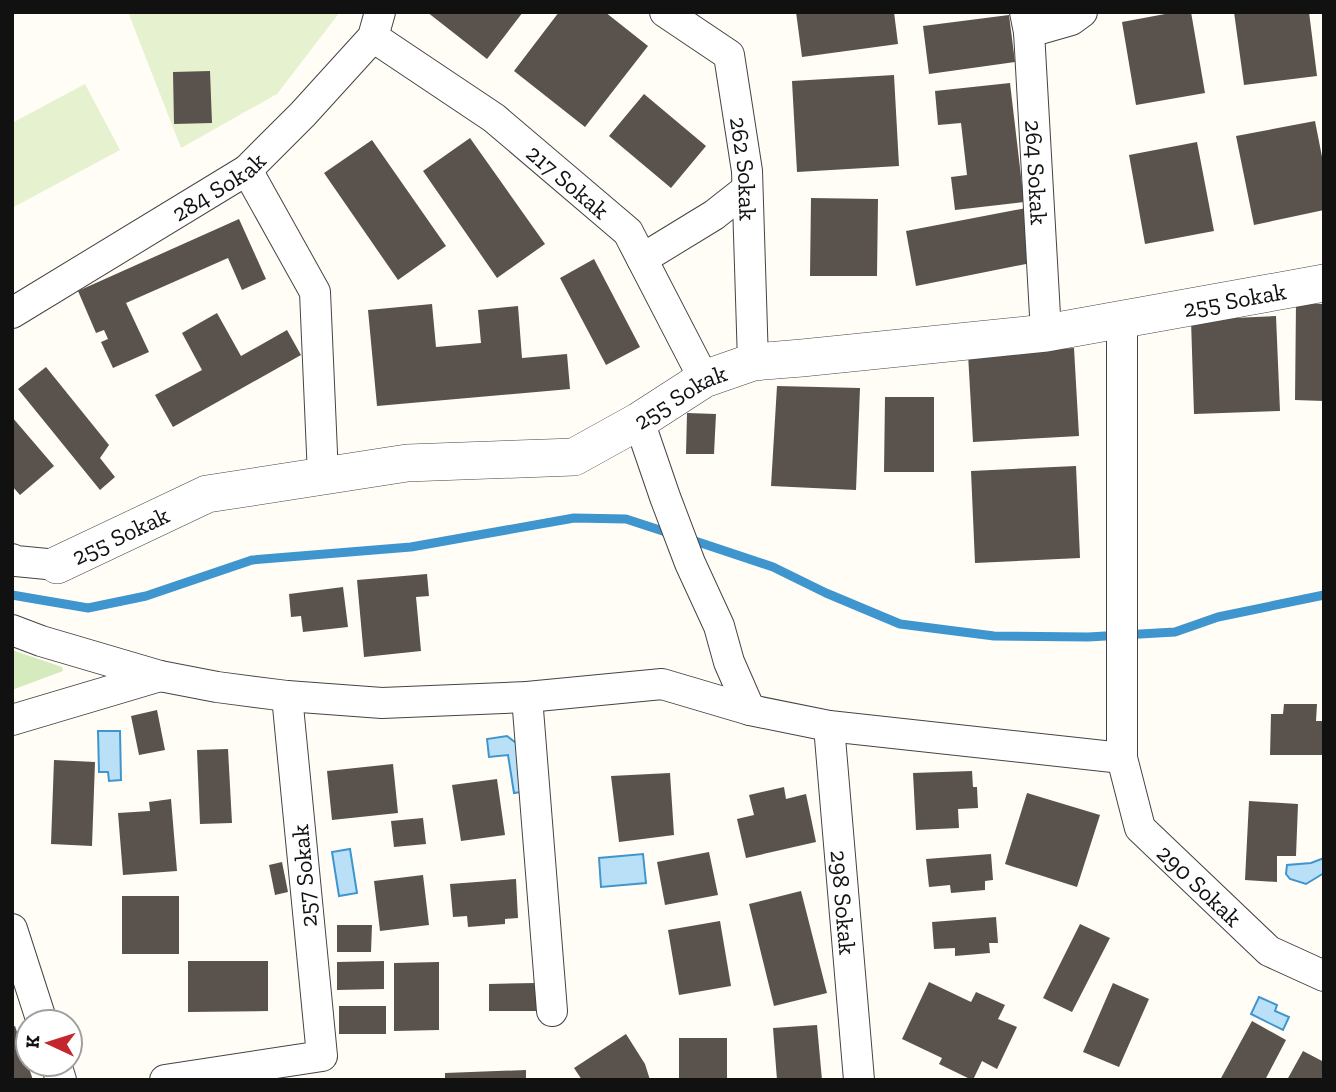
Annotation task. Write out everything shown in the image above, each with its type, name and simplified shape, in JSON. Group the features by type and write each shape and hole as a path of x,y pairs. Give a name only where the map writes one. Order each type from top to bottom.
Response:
{"street":[{"name":"262 Sokak","path":"665,12 729,55 747,171 753,362"},
{"path":"1027,22 1071,20 1082,12"},
{"name":"264 Sokak","path":"1027,22 1046,333"},
{"name":"284 Sokak","path":"12,313 247,170 303,114 376,24"},
{"name":"217 Sokak","path":"376,24 494,118 628,232 704,379"},
{"path":"247,170 315,292 323,476"},
{"path":"642,259 715,215 747,189"},
{"name":"255 Sokak","path":"57,565 207,494 407,463 574,457 639,421 704,379 753,362 1046,333 1324,284"},
{"name":"290 Sokak","path":"1122,320 1122,758 1140,828 1269,951 1324,976"},
{"path":"639,421 690,563 719,626 729,662 750,710"},
{"path":"12,559 57,565"},
{"path":"12,631 160,676 287,696 382,703 527,697 662,684 750,710 829,726 1122,758"},
{"path":"12,720 160,676"},
{"name":"257 Sokak","path":"165,1080 322,1056 287,696"},
{"path":"527,697 552,1011"},
{"name":"298 Sokak","path":"829,726 859,1080"},
{"path":"12,929 37,1008"}],"green space":[{"path":"128,12 340,12 277,94 181,148"},
{"path":"85,84 120,150 12,208 12,123"},
{"path":"12,650 62,667 63,671 12,690"}],"water":[{"path":"98,731 120,731 121,780 109,781 108,772 99,772"},
{"path":"507,736 520,746 527,791 514,793 508,755 489,757 487,739"},
{"path":"350,849 357,893 339,896 332,852"},
{"path":"643,854 646,883 601,887 599,858"},
{"path":"1324,858 1324,873 1306,884 1290,879 1286,874 1287,865 1311,863"},
{"path":"1259,997 1277,1005 1275,1011 1289,1017 1283,1030 1251,1014"}],"building":[{"path":"427,12 523,12 487,59"},
{"path":"559,12 605,12 648,46 585,127 514,71"},
{"path":"796,12 894,12 898,44 802,57"},
{"path":"1176,12 1191,12 1205,93 1136,105 1122,22"},
{"path":"1234,12 1309,12 1317,76 1244,85"},
{"path":"1009,15 1015,62 929,74 923,26"},
{"path":"210,71 212,123 174,124 173,72"},
{"path":"894,75 899,166 797,172 792,81"},
{"path":"1010,83 1024,202 955,210 951,177 967,175 961,123 938,125 935,91"},
{"path":"644,94 706,146 671,188 609,136"},
{"path":"1315,121 1324,167 1324,210 1254,225 1236,136"},
{"path":"470,138 545,244 497,278 423,171"},
{"path":"372,140 446,246 398,280 324,173"},
{"path":"1197,142 1214,231 1145,244 1129,155"},
{"path":"811,198 878,199 877,276 810,276"},
{"path":"1026,208 1036,262 916,286 906,231"},
{"path":"239,219 266,279 242,290 228,258 126,303 149,352 113,368 101,342 108,339 104,330 96,333 78,291"},
{"path":"594,259 640,347 606,365 560,278"},
{"path":"1296,303 1324,304 1324,401 1295,400"},
{"path":"432,304 436,347 481,343 478,310 518,306 522,358 567,354 570,389 377,406 368,310"},
{"path":"217,313 241,356 287,330 301,355 173,427 155,395 202,370 182,333"},
{"path":"1276,316 1280,411 1194,414 1191,320"},
{"path":"1074,348 1079,436 973,442 968,354"},
{"path":"46,367 109,445 100,458 115,477 100,490 18,389"},
{"path":"777,386 860,388 856,490 771,486"},
{"path":"885,397 934,397 934,472 884,472"},
{"path":"687,413 716,414 714,454 686,454"},
{"path":"12,417 54,466 20,495 12,486"},
{"path":"1076,466 1080,558 975,563 971,471"},
{"path":"427,574 429,596 416,597 421,651 364,657 357,580"},
{"path":"343,587 348,627 303,632 301,616 291,617 289,594"},
{"path":"1284,704 1317,704 1316,721 1324,721 1324,755 1270,755 1271,714 1283,714"},
{"path":"157,710 165,750 139,755 131,716"},
{"path":"228,749 232,823 200,824 197,750"},
{"path":"54,760 95,762 92,846 51,844"},
{"path":"393,764 398,813 332,820 327,771"},
{"path":"972,771 973,787 977,787 978,808 958,809 959,828 916,830 913,773"},
{"path":"670,773 674,835 619,842 611,776"},
{"path":"497,779 505,835 461,841 452,785"},
{"path":"784,787 786,799 806,794 816,842 746,858 737,819 754,815 749,795"},
{"path":"1027,793 1100,815 1077,887 1005,864"},
{"path":"171,799 177,871 123,875 118,813 150,811 149,802"},
{"path":"1249,801 1298,804 1296,856 1277,856 1277,882 1245,880"},
{"path":"423,818 426,844 394,847 391,821"},
{"path":"709,852 718,895 665,905 657,862"},
{"path":"991,854 993,880 985,881 985,890 951,893 950,885 929,887 926,859"},
{"path":"282,862 288,892 275,895 269,865"},
{"path":"423,875 429,925 380,931 374,881"},
{"path":"516,879 518,918 505,919 505,924 468,927 467,916 453,917 450,884"},
{"path":"801,891 827,993 774,1006 749,904"},
{"path":"122,896 179,896 179,954 122,954"},
{"path":"996,917 998,943 989,943 990,953 955,956 955,948 934,949 932,922"},
{"path":"720,921 731,986 679,995 668,930"},
{"path":"1080,924 1110,938 1072,1012 1043,998"},
{"path":"337,925 372,925 371,952 337,952"},
{"path":"188,961 268,961 268,1011 188,1012"},
{"path":"384,961 384,989 337,990 337,962"},
{"path":"439,962 439,1030 394,1031 394,963"},
{"path":"929,982 971,1002 976,992 1005,1005 998,1019 1017,1027 997,1069 982,1061 972,1080 939,1064 942,1058 902,1039"},
{"path":"536,983 536,1011 489,1011 489,984"},
{"path":"1113,983 1149,999 1119,1067 1083,1052"},
{"path":"339,1006 386,1006 386,1034 339,1034"},
{"path":"1252,1021 1286,1040 1265,1080 1220,1080"},
{"path":"817,1025 822,1080 777,1080 773,1028"},
{"path":"14,1026 14,1078 33,1080 12,1080"},
{"path":"626,1034 645,1064 650,1080 582,1080 574,1068"},
{"path":"679,1038 727,1038 727,1080 679,1080"},
{"path":"1303,1051 1324,1062 1324,1080 1287,1080"},
{"path":"526,1070 526,1080 445,1080 445,1073"}],"waterway":[{"path":"12,595 88,608 146,596 252,560 411,547 574,518 626,519 672,534"},
{"path":"689,539 773,567 900,624 994,636 1088,637 1175,632 1218,617 1324,595"}]}
